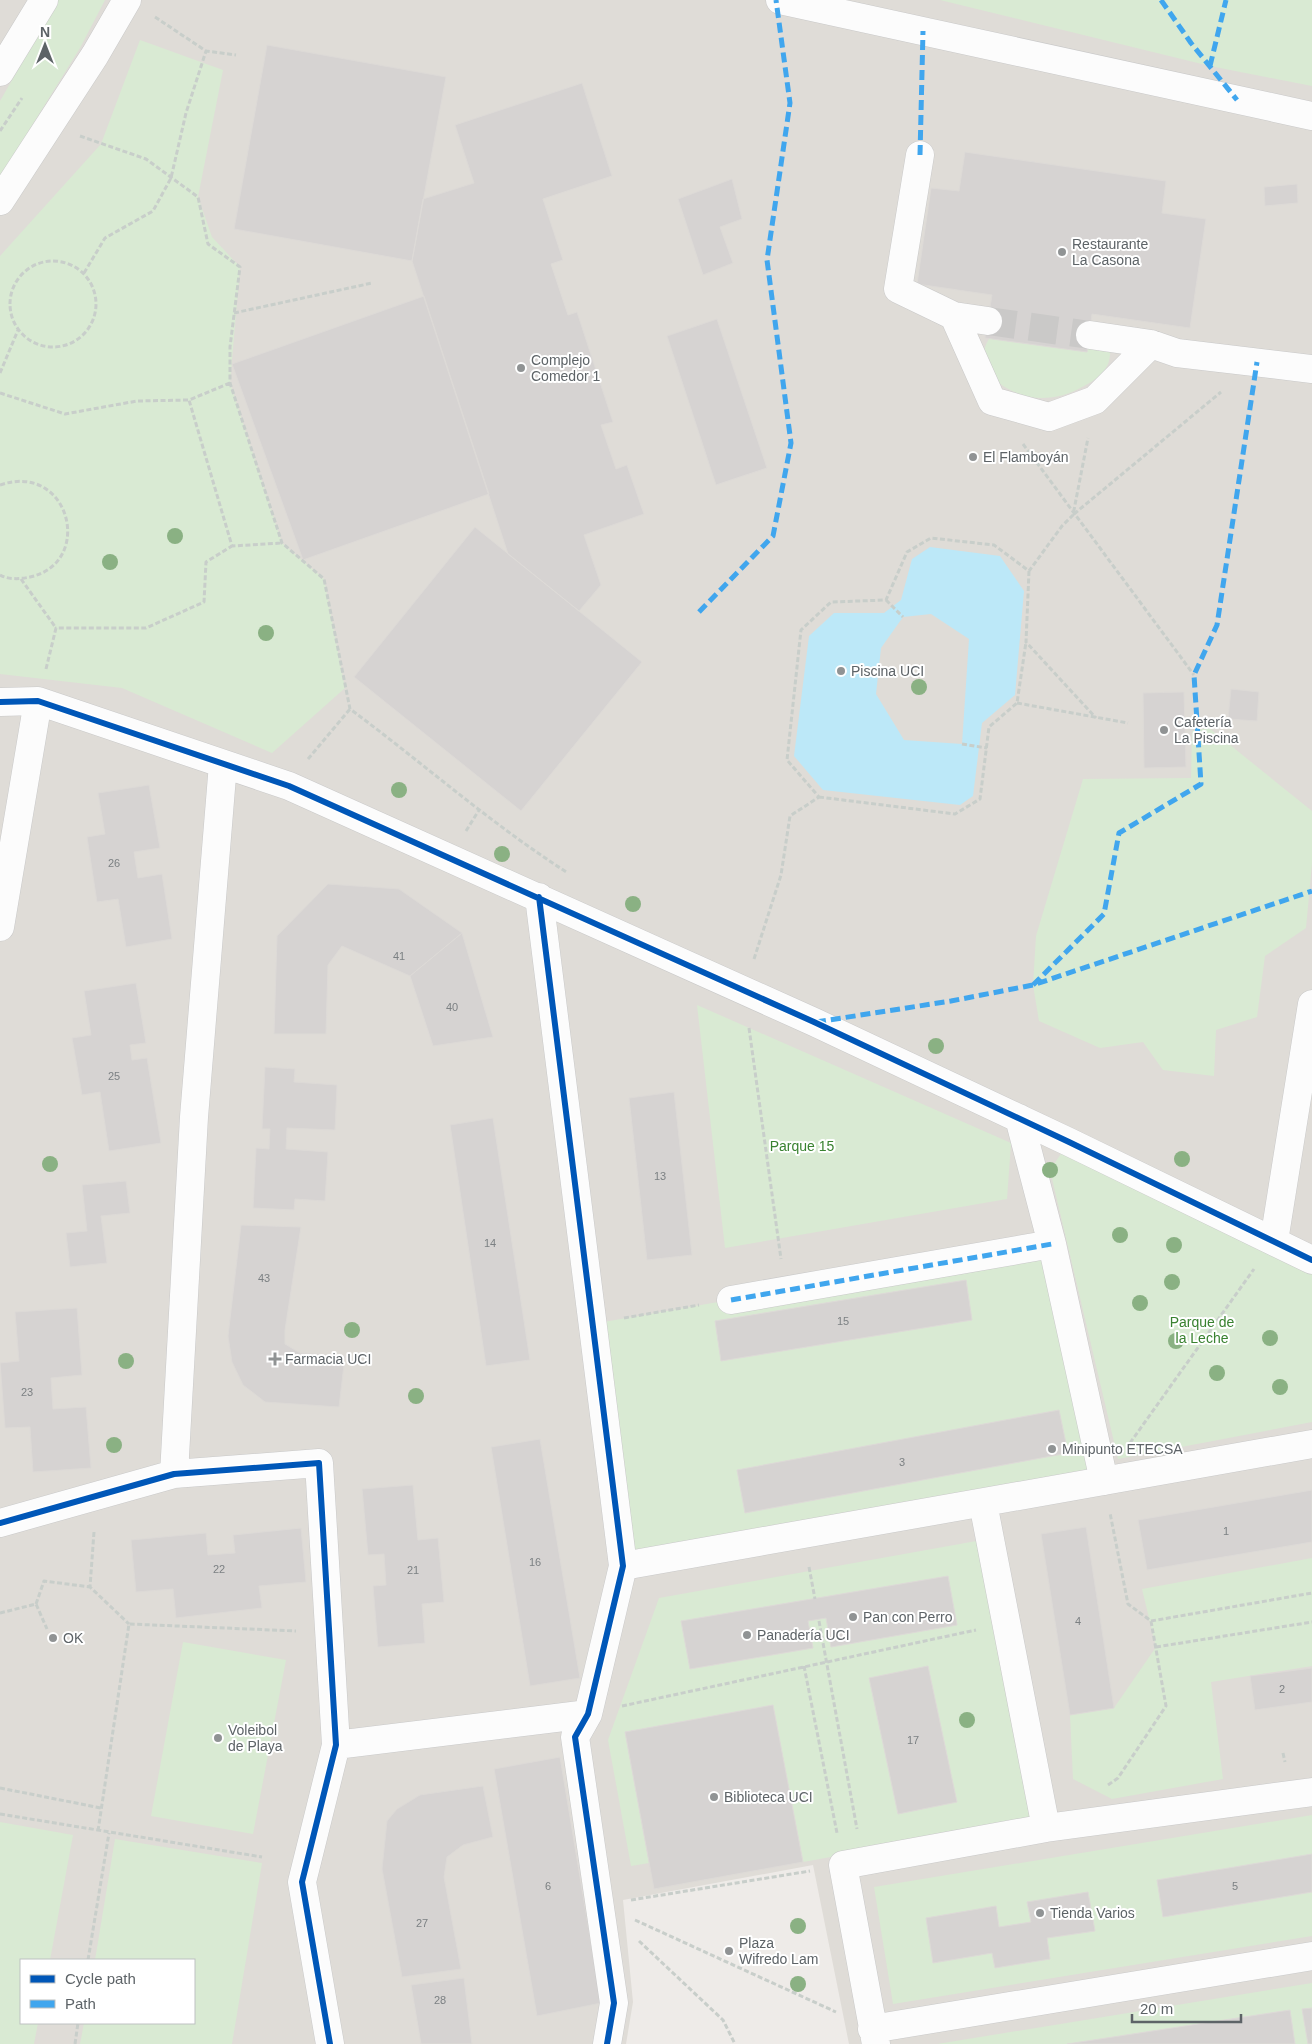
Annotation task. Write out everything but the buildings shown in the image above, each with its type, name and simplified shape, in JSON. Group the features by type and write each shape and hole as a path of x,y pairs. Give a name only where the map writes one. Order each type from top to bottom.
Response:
{"street":[{"path":"0,72 44,0"},
{"path":"0,201 95,55 127,0"},
{"path":"780,0 1312,116"},
{"path":"920,155 898,289 954,316 988,321"},
{"path":"954,316 992,401 1049,417 1095,400 1151,344"},
{"path":"1090,335 1151,344 1177,353 1312,369"},
{"path":"0,702 38,701 289,786 744,991 1018,1118 1312,1260"},
{"path":"0,927 38,701"},
{"path":"174,1474 194,1117 224,764"},
{"path":"539,897 623,1566 588,1714 575,1737 614,2003 607,2044"},
{"path":"1274,1241 1312,1004"},
{"path":"1018,1118 1052,1244 1104,1481"},
{"path":"731,1300 1052,1244"},
{"path":"623,1566 1312,1444"},
{"path":"0,1523 174,1474 319,1463 336,1745 302,1882 330,2044"},
{"path":"983,1503 1046,1828"},
{"path":"336,1745 588,1714"},
{"path":"1312,1792 1046,1828 853,1863 874,2036 1312,1956"}],"path":[{"path":"152,15 206,50 236,55"},
{"path":"84,273 105,238 153,211 171,178 186,113 206,50"},
{"path":"49,126 146,159 198,197 208,244 240,267 230,347 230,383 282,543 324,579 350,709 412,755 479,810 542,856"},
{"path":"58,261 72,264 84,273 92,284 97,298 96,312 91,326 82,337 70,345 56,348 42,346 28,340 18,330 11,317 9,302 12,289 25,271 44,262 58,261"},
{"path":"234,313 372,283"},
{"path":"0,373 18,330"},
{"path":"785,1290 744,991 781,875 790,816 819,798 955,814 980,799 989,727 1017,703 1026,642 1029,572 1062,526 1073,515 1257,362"},
{"path":"0,393 64,414 137,401 189,400 230,383"},
{"path":"189,400 232,546"},
{"path":"1073,515 1095,400"},
{"path":"1021,442 1073,515 1194,675"},
{"path":"0,485 11,481 27,481 42,486 59,502 68,523 68,538 62,553 52,567 38,576 21,579 0,575"},
{"path":"886,600 907,552 931,538 994,545 1029,572"},
{"path":"56,628 146,628 204,602 206,562 232,546 282,543"},
{"path":"21,579 56,628 38,701"},
{"path":"819,798 787,760 801,630 831,602 886,600 903,617"},
{"path":"1026,642 1096,718"},
{"path":"1017,703 1128,723"},
{"path":"289,786 315,747 350,709"},
{"path":"962,744 987,748"},
{"path":"1102,1789 1118,1778 1166,1706 1150,1620 1128,1604 1104,1481 1274,1241"},
{"path":"592,1324 731,1300"},
{"path":"90,1587 97,1496"},
{"path":"47,1629 36,1604 44,1581 90,1587 129,1624 329,1632"},
{"path":"1150,1620 1312,1593"},
{"path":"0,1613 36,1604"},
{"path":"819,1620 827,1662 853,1863"},
{"path":"1156,1647 1312,1622"},
{"path":"588,1714 1007,1623"},
{"path":"98,1832 129,1624"},
{"path":"804,1666 853,1863"},
{"path":"0,1788 102,1808"},
{"path":"0,1814 98,1832 262,1857"},
{"path":"88,1959 109,1833"},
{"path":"600,1905 853,1863"},
{"path":"600,1905 874,2036"},
{"path":"636,1938 722,2020 736,2044"},
{"path":"75,2044 78,2024"}],"shaded area":[{"path":"0,0 1312,0 1312,2044 849,2044 813,1865 623,1900 633,2002 626,2044 0,2044"}],"green space":[{"path":"58,0 105,0 80,48 0,177 0,101"},
{"path":"940,0 1312,0 1312,86 1210,66"},
{"path":"140,40 223,70 198,197 212,237 240,267 230,383 282,543 324,579 345,688 272,753 122,688 0,674 0,256 101,144"},
{"path":"993,334 1111,347 1108,364 1097,378 1074,391 1053,397 1029,397 1016,393 1004,386 987,369 984,358 985,346"},
{"path":"1209,728 1312,811 1312,863 1306,928 1265,956 1257,1017 1216,1030 1214,1076 1163,1070 1143,1042 1100,1048 1039,1021 1033,985 1036,936 1083,779 1191,778 1192,731"},
{"name":"Parque 15","path":"697,1005 1011,1143 1007,1199 725,1248"},
{"name":"Parque de la Leche","path":"1069,1142 1312,1260 1312,1422 1118,1459 1050,1170"},
{"path":"1052,1244 1104,1481 623,1566 592,1324"},
{"path":"982,1540 1032,1821 803,1862 773,1705 625,1732 649,1863 631,1866 608,1740 659,1598"},
{"path":"1312,1558 1312,1666 1211,1682 1223,1779 1112,1799 1073,1779 1070,1715 1114,1708 1156,1647 1142,1589"},
{"name":"Voleibol de Playa","path":"183,1642 286,1660 253,1834 151,1816"},
{"path":"1312,1815 1312,1936 893,2004 874,1887"},
{"path":"0,1822 73,1835 50,1959 20,1959 20,2024 38,2024 34,2044 0,2044"},
{"path":"115,1839 262,1863 232,2044 80,2044 84,2024 195,2024 195,1959 95,1959"},
{"path":"1312,1983 1312,2044 937,2044"}],"water":[{"name":"Piscina UCI","path":"930,547 1000,556 1024,591 1015,695 982,723 973,796 960,805 823,790 794,756 809,636 834,613 884,613 901,600 912,559","holes":["931,614 969,639 962,744 904,740 876,694 881,648 903,617"]}],"tunnel":[{"path":"988,321 1090,335"}],"marked path":[{"path":"699,612 773,536 791,443 767,260 790,103 776,0"},
{"path":"1161,0 1191,43 1237,100"},
{"path":"1210,66 1226,0"},
{"path":"920,155 923,31"},
{"path":"1033,985 1104,914 1119,833 1201,784 1194,675 1217,625 1257,362"},
{"path":"816,1022 951,1001 1033,985 1312,891"},
{"path":"731,1300 1052,1244"}],"cycle path":[{"path":"0,702 38,701 289,786 814,1022 1069,1142 1312,1260"},
{"path":"539,897 623,1566 588,1714 575,1737 614,2003 607,2044"},
{"path":"0,1523 174,1474 319,1463 336,1745 302,1882 330,2044"}],"place":[{"name":"Restaurante La Casona","path":"1062,252"},
{"name":"Complejo Comedor 1","path":"521,368"},
{"name":"El Flamboyán","path":"973,457"},
{"name":"Piscina UCI","path":"841,671"},
{"name":"Cafetería La Piscina","path":"1164,730"},
{"name":"Farmacia UCI","path":"275,1359"},
{"name":"Minipunto ETECSA","path":"1052,1449"},
{"name":"Pan con Perro","path":"853,1617"},
{"name":"Panadería UCI","path":"747,1635"},
{"name":"OK","path":"53,1638"},
{"name":"Voleibol de Playa","path":"218,1738"},
{"name":"Biblioteca UCI","path":"714,1797"},
{"name":"Tienda Varios","path":"1040,1913"},
{"name":"Plaza Wifredo Lam","path":"729,1951"}]}
